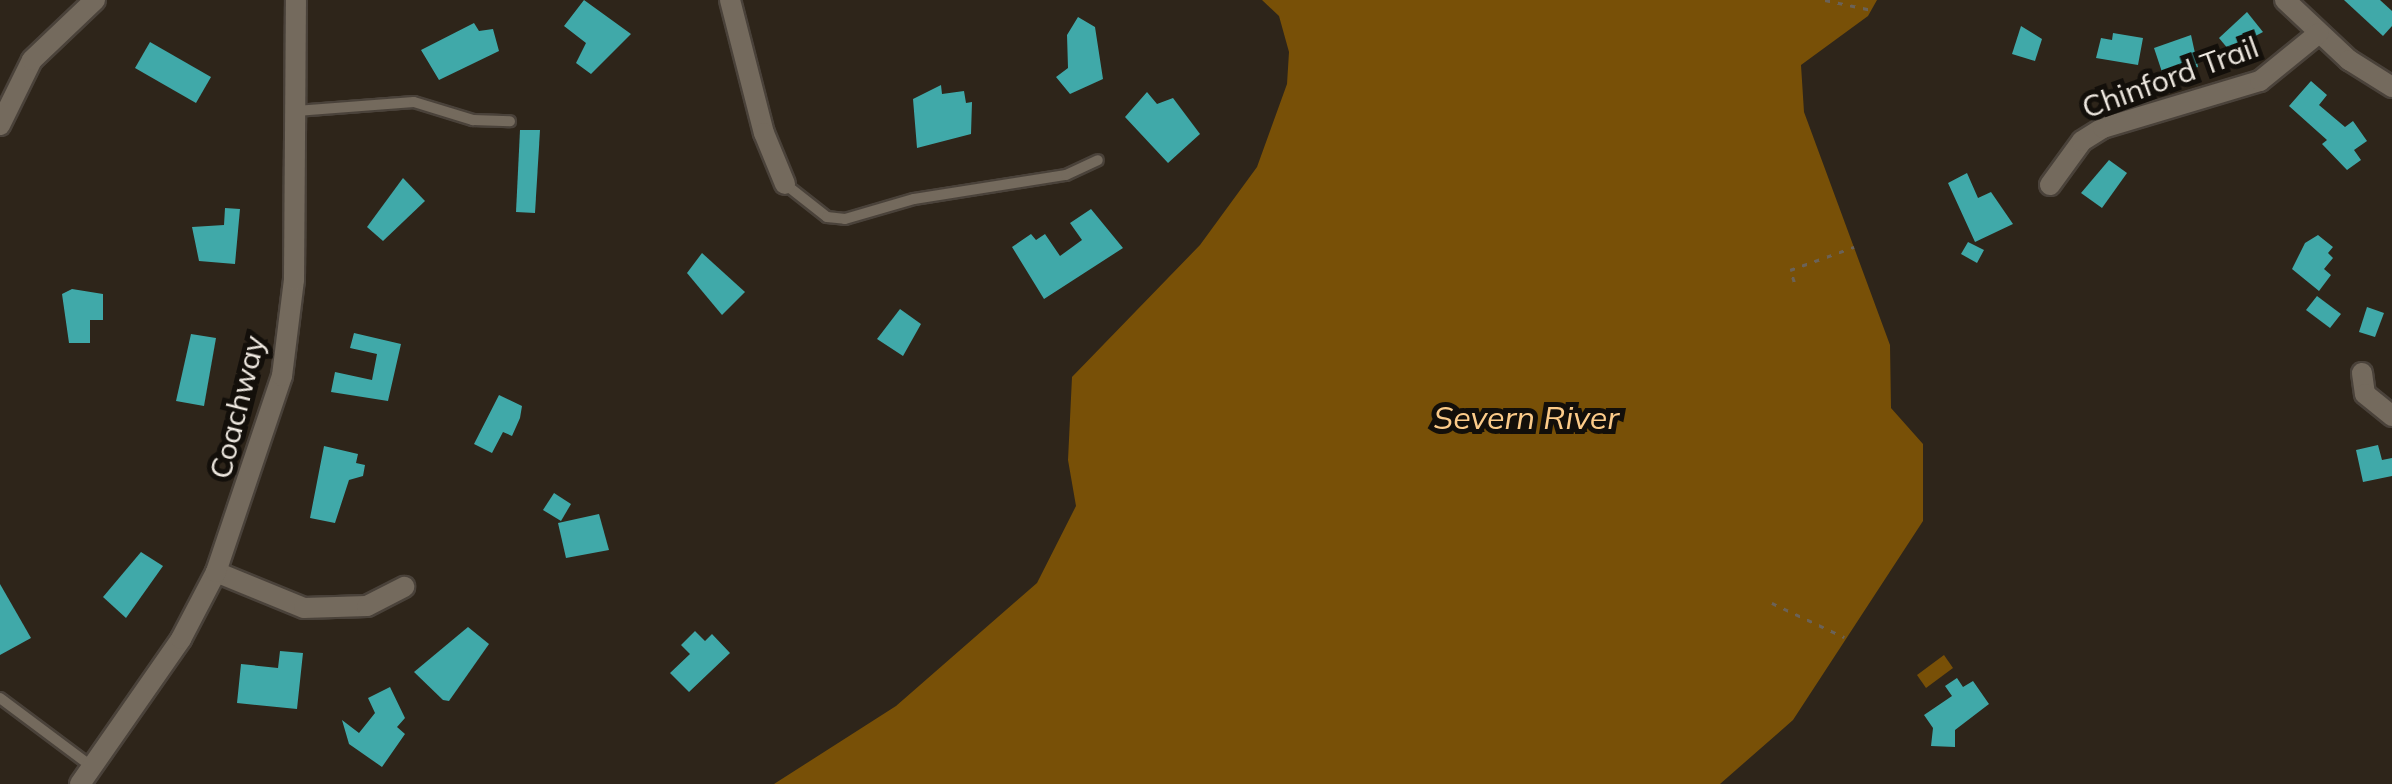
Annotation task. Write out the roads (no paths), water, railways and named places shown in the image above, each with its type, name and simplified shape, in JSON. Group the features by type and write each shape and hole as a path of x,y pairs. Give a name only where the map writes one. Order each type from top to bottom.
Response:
{"street":[{"path":"0,125 32,60 96,0"},
{"name":"Coachway","path":"85,775 181,640 216,572 282,376 294,280 296,0"},
{"path":"730,0 764,133 785,184"},
{"path":"2285,0 2319,32 2392,87"},
{"name":"Chinford Trail","path":"2050,185 2082,141 2103,128 2260,81 2319,32"},
{"path":"2362,373 2365,394 2392,416"},
{"path":"216,572 304,608 366,606 404,587"}],"lane":[{"path":"295,111 414,102 473,120 510,120"},
{"path":"785,184 828,217 845,219 914,199 1066,175 1098,160"},
{"path":"0,698 85,775"}],"water":[{"name":"Severn River","path":"1262,0 1877,0 1868,16 1801,65 1804,112 1890,345 1891,408 1923,444 1923,521 1793,720 1720,784 774,784 896,706 1037,583 1076,506 1068,460 1072,377 1200,245 1257,167 1287,84 1289,52 1279,16"},
{"path":"1944,655 1953,668 1926,688 1917,675"}]}
